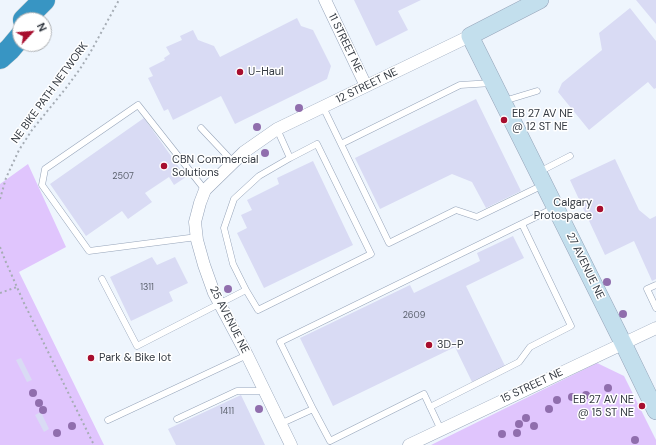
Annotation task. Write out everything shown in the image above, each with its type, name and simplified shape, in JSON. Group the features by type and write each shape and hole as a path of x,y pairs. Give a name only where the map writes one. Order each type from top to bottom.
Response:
{"highway":[{"path":"0,44 12,32"},
{"path":"0,58 12,47"}],"street":[{"name":"11 STREET NE","path":"325,0 366,86"},
{"name":"12 STREET NE","path":"205,190 244,152 277,129 470,36 540,0"},
{"name":"27 AVENUE NE","path":"470,36 656,411"},
{"name":"25 AVENUE NE","path":"205,190 195,222 204,265 214,292 291,445"},
{"name":"15 STREET NE","path":"409,445 656,328"}],"lane":[{"path":"340,144 460,85 494,83"},
{"path":"503,101 537,91"},
{"path":"197,237 89,251 42,184 45,169 138,105 205,190"},
{"path":"323,107 389,243 456,210 477,217 541,178 570,156"},
{"path":"201,128 233,162"},
{"path":"277,129 290,158"},
{"path":"317,144 371,254 258,310 233,264 224,228 234,198 259,176 290,158 317,144"},
{"path":"441,430 424,394 330,441 280,342 555,207"},
{"path":"430,407 519,362 530,347 571,326 522,224"},
{"path":"102,279 137,346 246,290"},
{"path":"656,285 647,289 656,308"},
{"path":"108,420 247,355"},
{"path":"177,419 238,391 264,391"},
{"path":"280,424 313,409"}],"path":[{"name":"NE BIKE PATH NETWORK","path":"0,199 9,171 19,150 32,130 80,69 119,0"},
{"path":"0,247 17,287 94,445"},
{"path":"0,293 17,287"}],"shaded area":[{"path":"28,164 66,247 19,272 104,445 0,445 0,184"},
{"path":"597,363 624,376 656,440 656,445 431,445"}],"building":[{"path":"354,0 421,0 398,11 408,30 376,46"},
{"path":"636,0 656,0 656,24"},
{"path":"630,8 656,41 656,88 654,89 648,82 589,130 558,92 562,83 602,50 599,33"},
{"name":"U-Haul","path":"297,18 301,26 313,30 331,66 327,79 235,124 221,96 173,120 168,109 164,111 148,78 153,76 149,68 165,60 164,58 170,54 166,47 182,40 180,36 193,30 198,40 214,46 220,57"},
{"path":"476,99 521,191 486,208 472,182 452,174 380,209 355,158"},
{"path":"144,118 186,177 174,185 169,177 145,193 152,202 128,219 122,211 86,236 50,184"},
{"path":"615,159 639,210 650,219 656,216 656,279 652,281 634,241 605,255 570,180"},
{"path":"313,161 353,245 264,288 237,233 247,228 241,215 252,210 247,200 279,184 277,178"},
{"path":"513,236 524,258 466,286 505,366 472,382 455,347 333,406 300,338 410,285 414,293 480,261 477,253"},
{"path":"152,257 157,265 175,257 188,283 169,292 173,301 131,321 110,277"},
{"path":"21,358 32,380 27,382 16,360"},
{"path":"241,395 265,445 176,445 168,429"},
{"path":"41,412 49,429 44,432 35,415"}],"place":[{"name":"U-Haul","path":"240,72"},
{"name":"EB 27 AV NE @ 12 ST NE","path":"504,120"},
{"name":"CBN Commercial Solutions","path":"164,166"},
{"name":"Calgary Protospace","path":"600,209"},
{"name":"3D-P","path":"429,345"},
{"name":"Park & Bike lot","path":"91,358"},
{"name":"EB 27 AV NE @ 15 ST NE","path":"642,406"}]}
